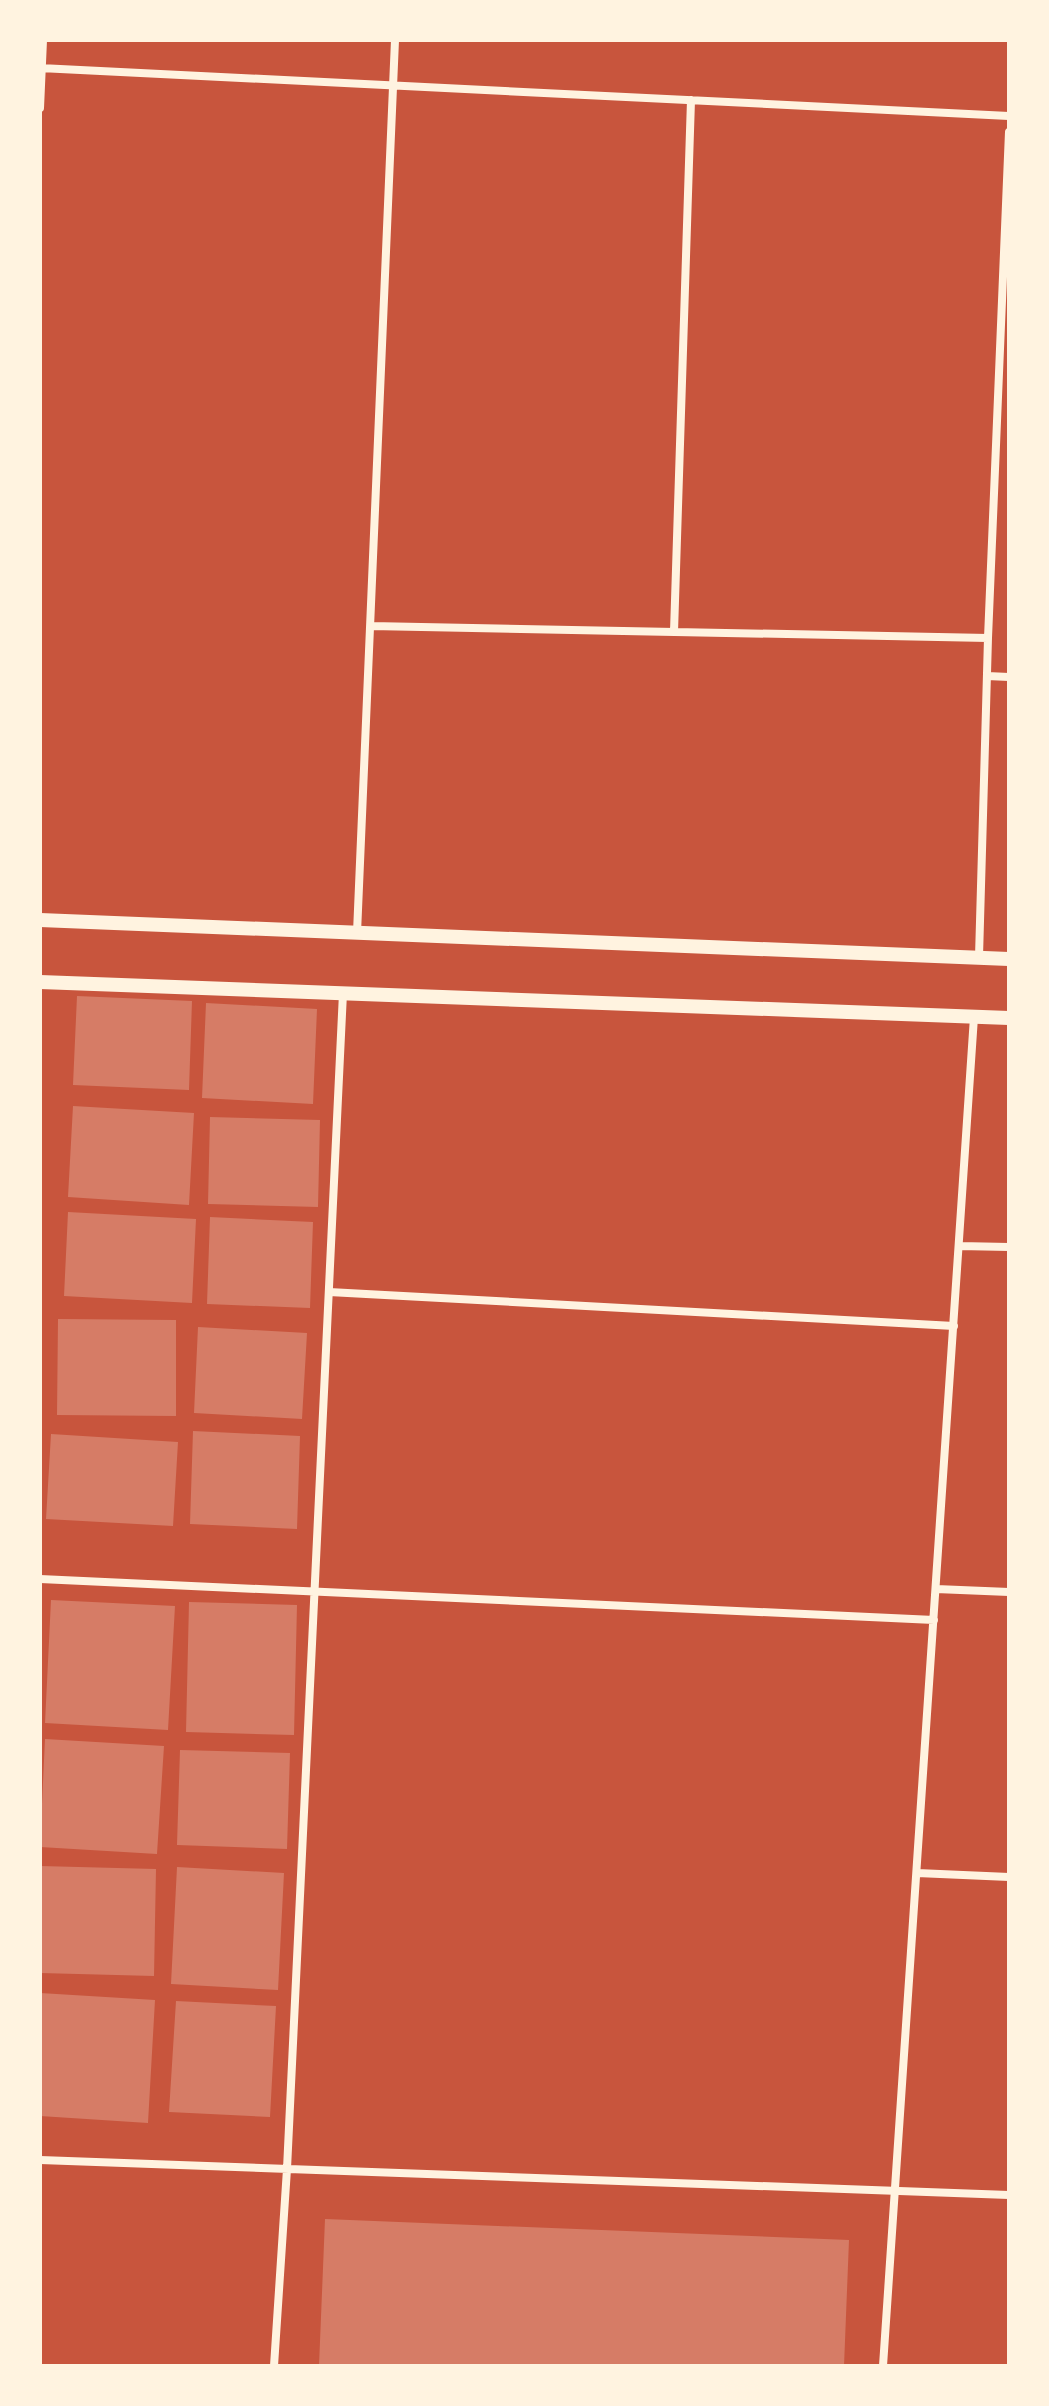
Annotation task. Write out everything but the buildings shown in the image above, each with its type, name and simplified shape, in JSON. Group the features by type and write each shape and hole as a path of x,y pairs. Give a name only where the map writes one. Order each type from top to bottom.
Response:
{"street":[{"path":"40,108 43,40"},
{"path":"357,933 395,40"},
{"path":"41,68 1009,116"},
{"path":"674,632 691,100"},
{"path":"979,957 988,638 1009,132"},
{"path":"371,626 988,638"},
{"path":"987,676 1009,677"},
{"path":"40,920 1009,959"},
{"path":"40,982 1009,1018"},
{"path":"274,2366 287,2169 343,993"},
{"path":"883,2366 974,1017"},
{"path":"959,1246 1009,1247"},
{"path":"329,1292 954,1326"},
{"path":"40,1579 934,1620"},
{"path":"936,1589 1009,1592"},
{"path":"917,1873 1009,1877"},
{"path":"40,2160 1009,2195"}]}
